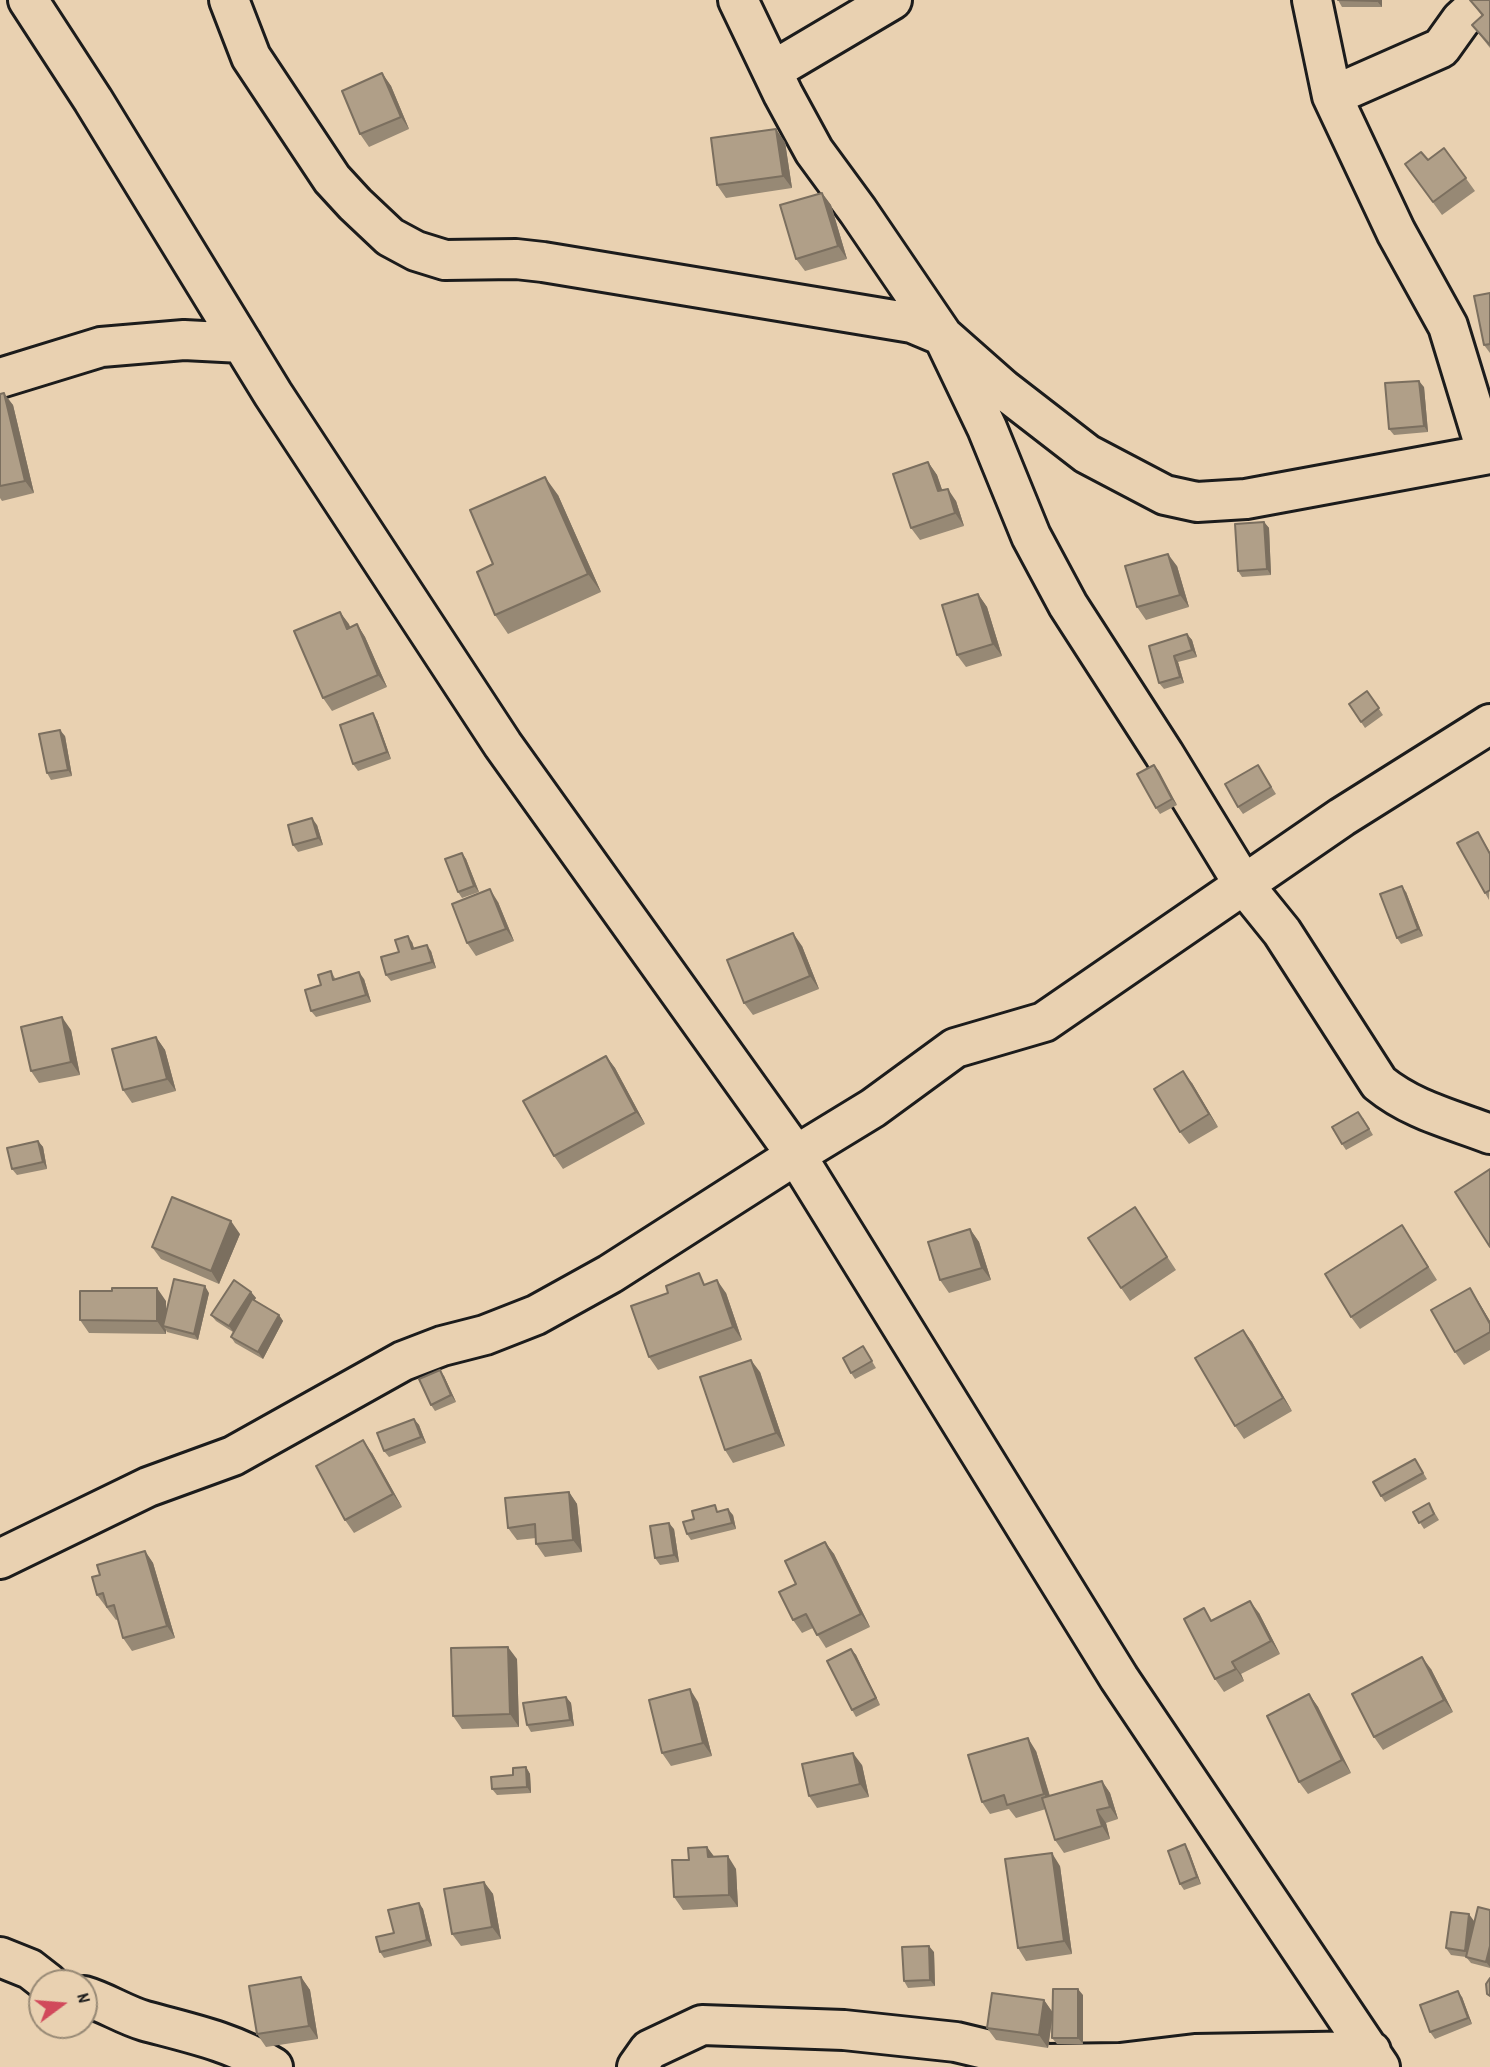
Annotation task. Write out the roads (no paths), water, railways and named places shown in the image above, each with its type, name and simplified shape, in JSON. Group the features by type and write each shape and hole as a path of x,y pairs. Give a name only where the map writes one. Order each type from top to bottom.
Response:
{"street":[{"path":"28,0 93,100 242,343 503,744 796,1155 1119,1678 1375,2059"},
{"path":"229,0 251,57 332,179 390,237 416,251 445,260 516,259 543,262 912,323 943,336 1003,389 1087,454 1165,495 1197,502 1246,499 1489,454 1448,326 1396,232 1332,96 1312,0"},
{"path":"738,0 814,151 943,336 987,428 1031,536 1068,605 1244,885 1282,932 1379,1083 1396,1097 1427,1112 1490,1134"},
{"path":"772,71 892,0"},
{"path":"1332,96 1441,48 1461,20 1483,0"},
{"path":"0,378 101,347 184,340 242,343"},
{"path":"0,1559 148,1488 233,1455 402,1362 536,1315 610,1274 873,1108 955,1048 1044,1022 1342,817 1490,724"},
{"path":"0,1957 30,1969"},
{"path":"98,2000 142,2020 230,2044 273,2067"},
{"path":"637,2067 649,2050 702,2025 844,2030 956,2042 1047,2064 1120,2063 1195,2054 1375,2059"}]}
